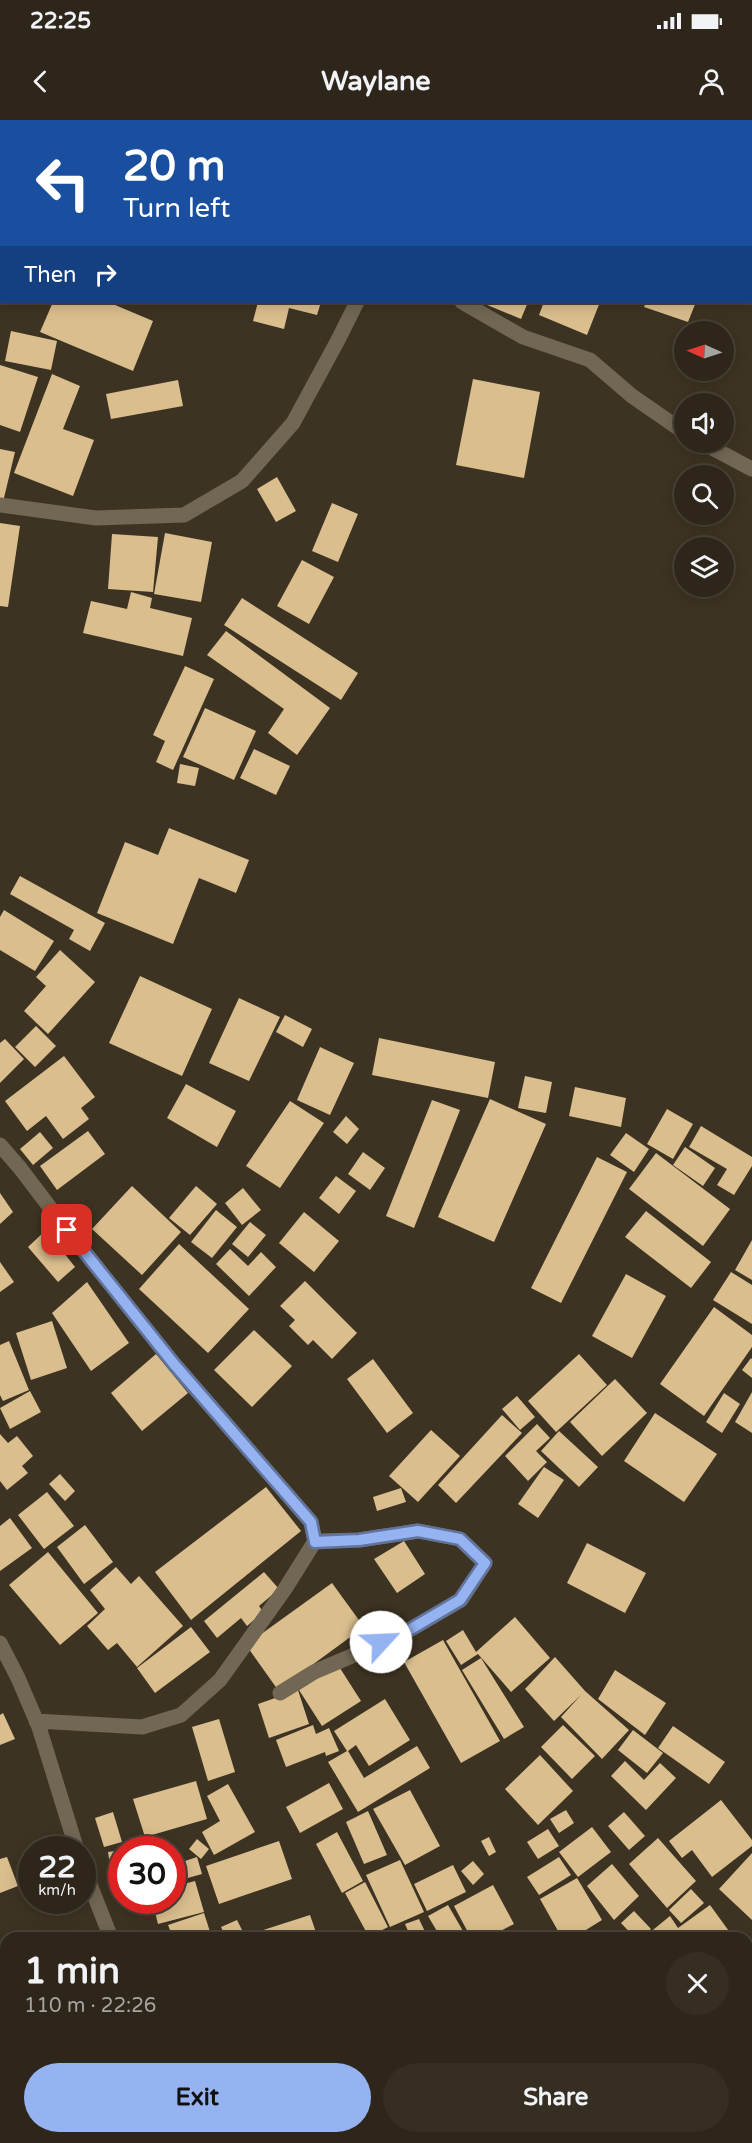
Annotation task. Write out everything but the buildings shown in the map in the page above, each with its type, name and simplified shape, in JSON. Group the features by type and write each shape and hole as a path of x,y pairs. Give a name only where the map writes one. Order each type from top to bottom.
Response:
{"street":[{"path":"0,505 96,518 184,515 242,481 293,423 356,303"},
{"path":"464,303 523,337 590,360 632,396 674,425"},
{"path":"722,453 752,469"},
{"path":"0,1145 174,1364 311,1522 315,1542 285,1589 220,1680 181,1715 142,1727 36,1721"},
{"path":"280,1693 314,1672 399,1636 460,1600 485,1563 460,1539 418,1531 359,1540 315,1542"},
{"path":"0,1643 36,1721 73,1836"},
{"path":"96,1900 109,1932"}],"route":[{"path":"67,1230 174,1364 311,1522 315,1542 359,1540 418,1531 460,1539 485,1563 460,1600 399,1636 381,1642"}]}
